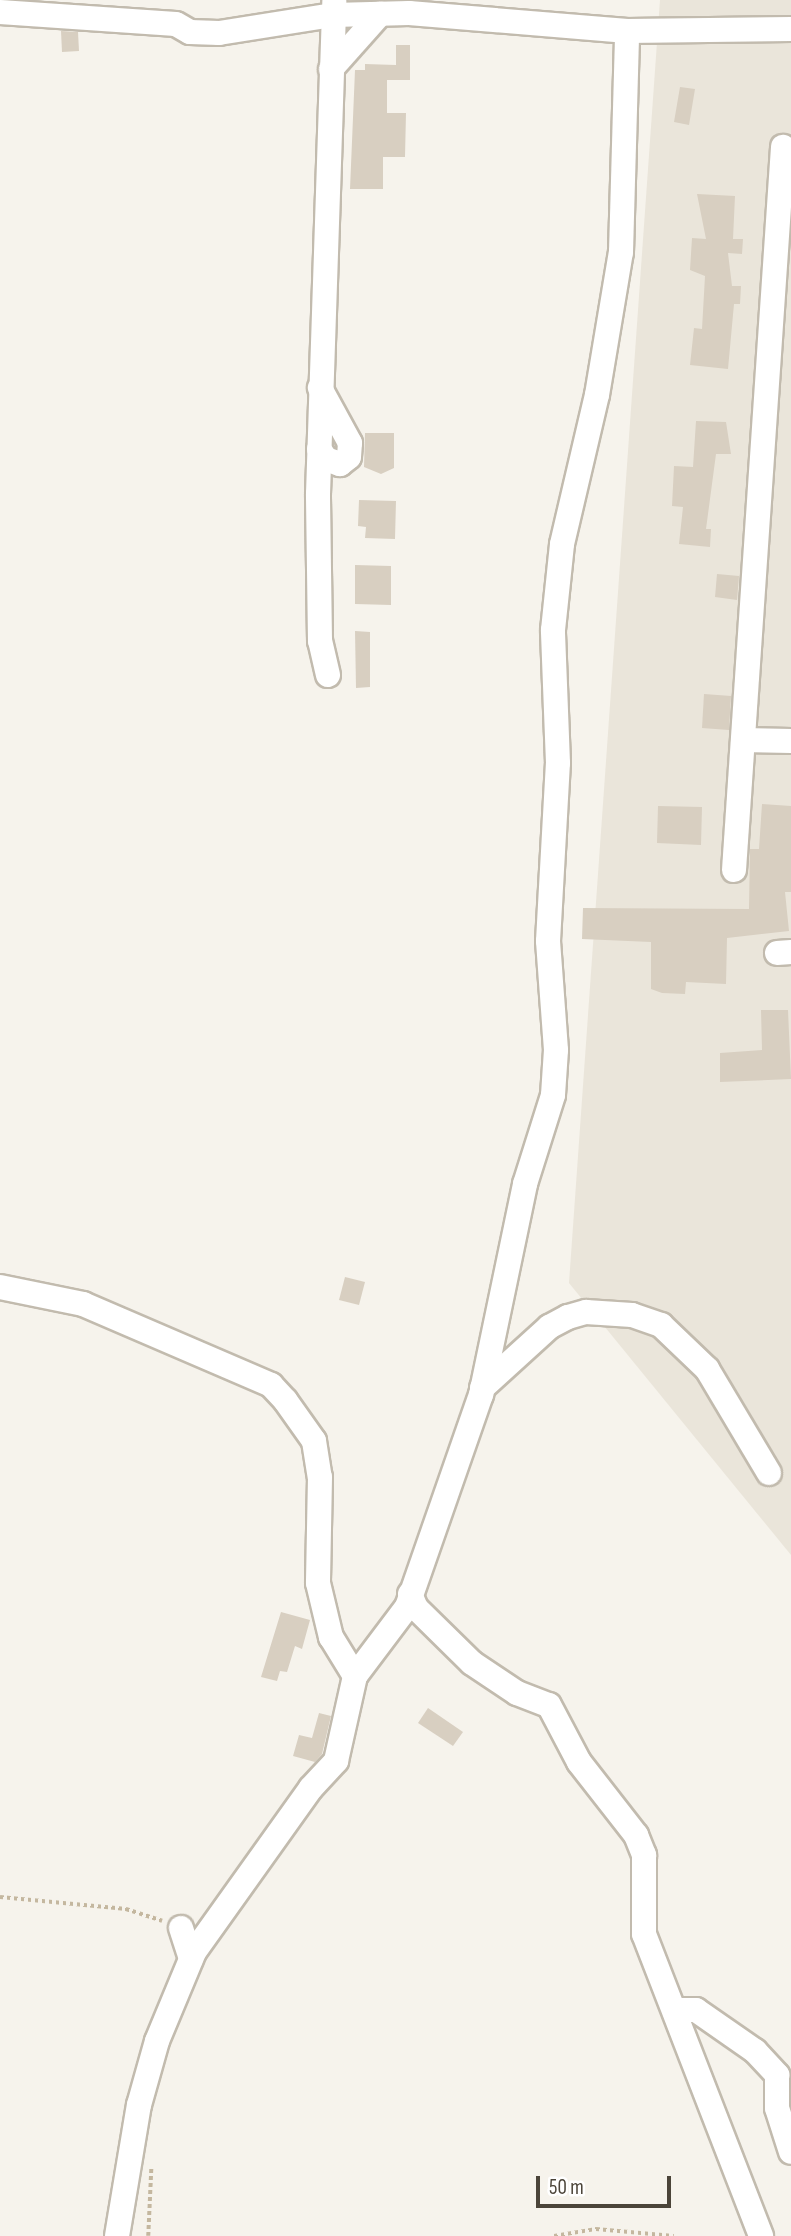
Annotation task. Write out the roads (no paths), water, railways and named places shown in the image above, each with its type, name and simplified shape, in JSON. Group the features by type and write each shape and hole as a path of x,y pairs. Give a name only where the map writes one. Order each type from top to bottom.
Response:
{"street":[{"path":"164,0 176,24"},
{"path":"328,675 320,641 319,449 334,8"},
{"path":"0,12 176,24 190,32 219,33 334,8 380,14 488,16 627,31 791,29"},
{"path":"331,69 380,14"},
{"path":"102,2236 157,2041 191,1958 311,1788 336,1762 355,1676 407,1607 482,1388 525,1184 552,1095 556,1050 548,941 558,763 553,630 562,544 597,395 621,252 627,31"},
{"path":"734,870 783,147"},
{"path":"743,740 791,741"},
{"path":"0,1287 83,1304 271,1385 285,1400 314,1441 320,1477 318,1583 331,1637 355,1676"},
{"path":"482,1388 549,1326 586,1312 632,1315 661,1325 707,1369 769,1474"},
{"path":"410,1594 416,1608 472,1663 517,1693 549,1705 579,1762 636,1835 644,1855 644,1934 676,2010 761,2236"},
{"path":"181,1928 191,1958"},
{"path":"676,2010 696,2010 755,2051 777,2075 777,2108 791,2152"},
{"path":"117,2236 139,2105"}]}
